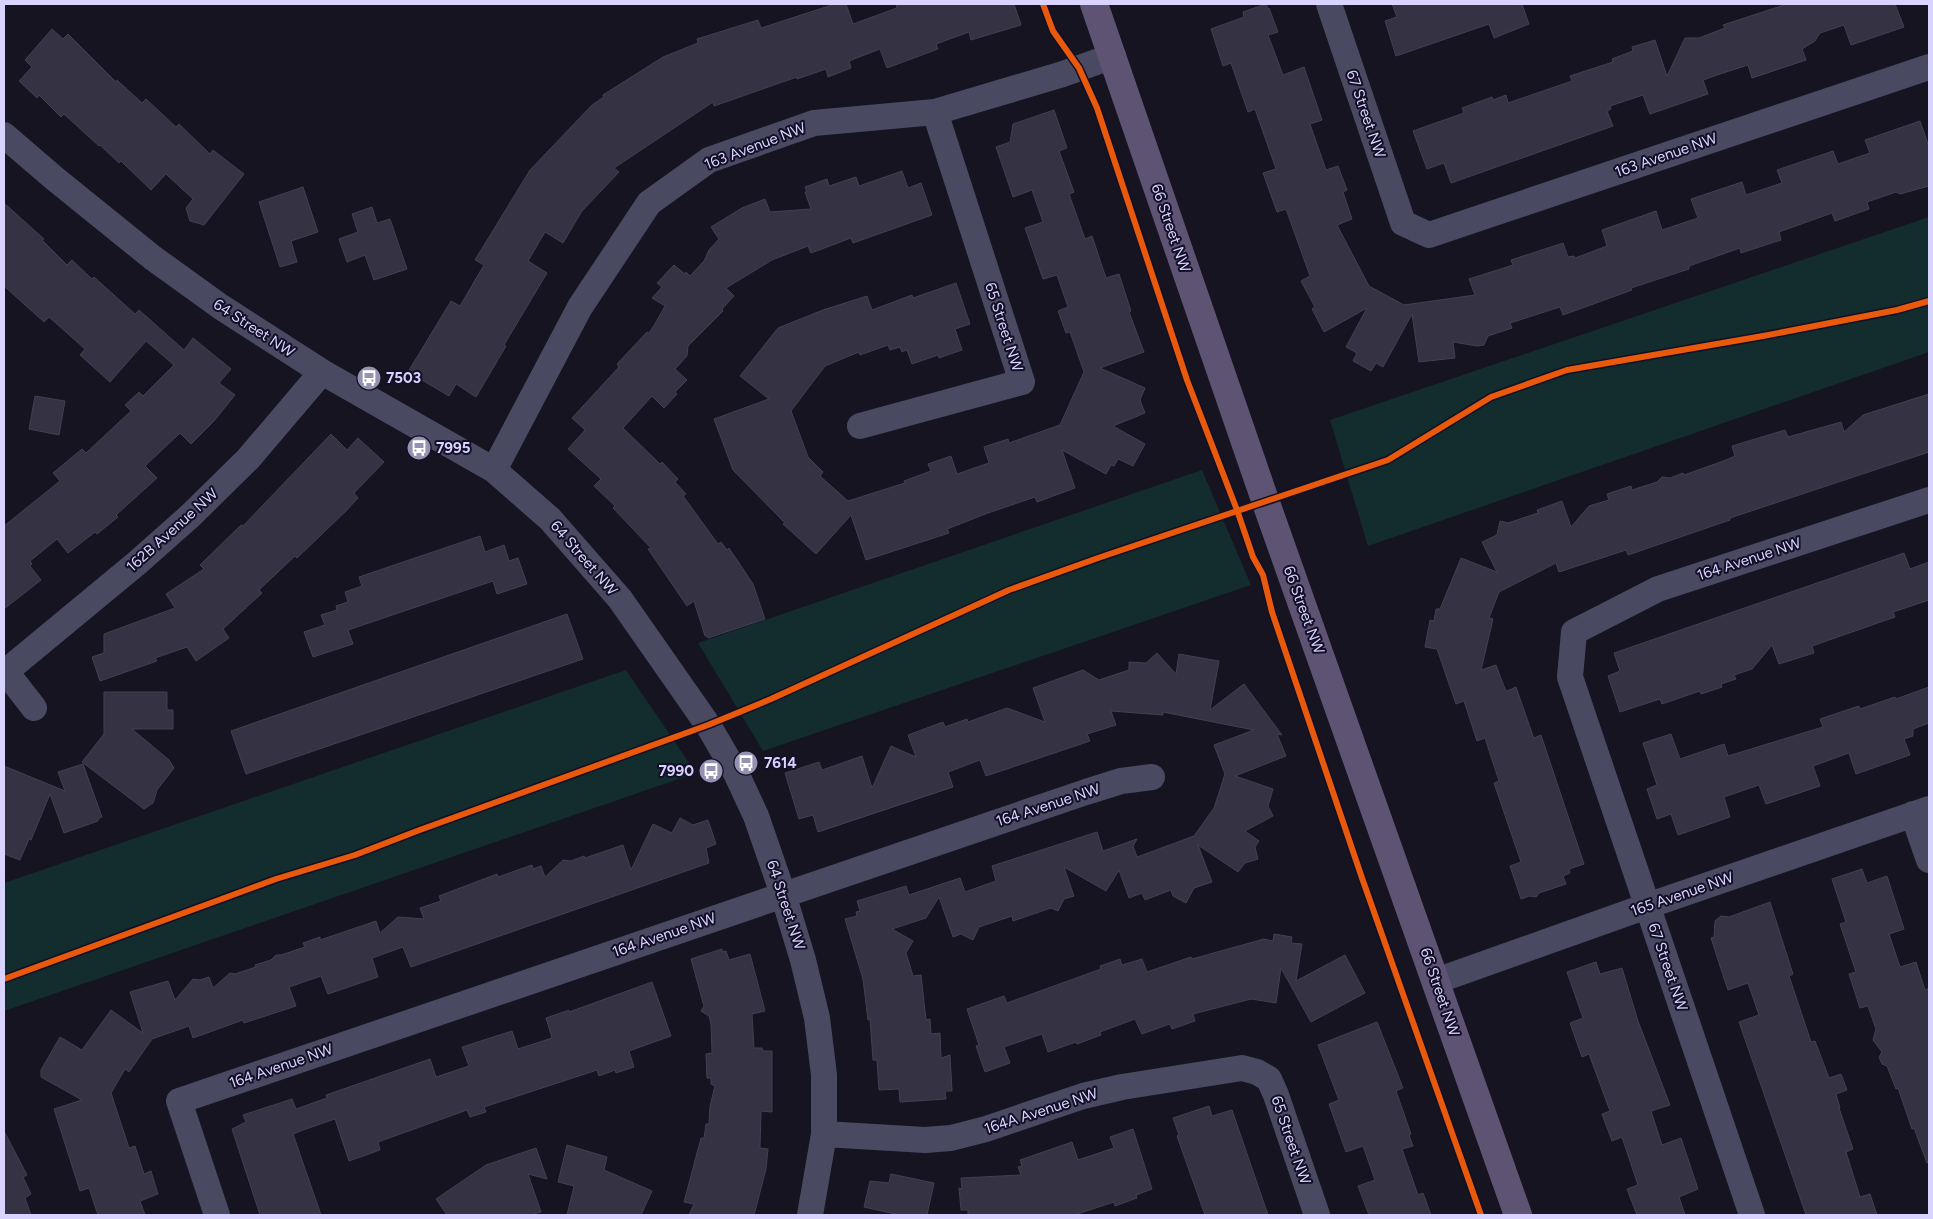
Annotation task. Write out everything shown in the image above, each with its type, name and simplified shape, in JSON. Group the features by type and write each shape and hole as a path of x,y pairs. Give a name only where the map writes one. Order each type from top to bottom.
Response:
{"main road":[{"name":"66 Street NW","path":"1094,4 1265,500 1518,1215"}],"street":[{"name":"67 Street NW","path":"1329,4 1403,224"},
{"name":"163 Avenue NW","path":"494,470 580,307 649,203 709,160 814,123 935,112 1113,56"},
{"name":"163 Avenue NW","path":"1403,224 1429,235 1929,67"},
{"name":"65 Street NW","path":"860,426 1022,382 935,112"},
{"name":"64 Street NW","path":"4,135 153,258 221,307 322,372 494,470 550,519 620,599 708,725 736,773 756,816 783,894 803,960 817,1018 824,1075 824,1134 810,1215"},
{"name":"162B Avenue NW","path":"34,708 5,673 137,563 190,516 248,459 322,372"},
{"name":"164 Avenue NW","path":"1574,632 1658,589 1929,500"},
{"name":"67 Street NW","path":"1574,632 1570,677 1752,1215"},
{"name":"164 Avenue NW","path":"218,1215 179,1101 1086,792 1121,782 1152,777"},
{"name":"165 Avenue NW","path":"1436,981 1921,812"},
{"path":"1921,812 1929,860"},
{"name":"164A Avenue NW","path":"824,1134 925,1140 951,1138 986,1129 1083,1096 1122,1087 1242,1068 1257,1072"},
{"name":"65 Street NW","path":"1257,1072 1269,1079 1276,1095 1317,1215"}],"green space":[{"path":"1929,217 1929,352 1368,546 1330,420"},
{"path":"1202,470 1251,585 763,751 698,643"},
{"path":"626,670 696,773 4,1011 4,883"}],"building":[{"path":"835,4 846,4 853,24 897,8 896,4 1014,4 1021,25 971,40 969,32 936,44 938,49 887,68 880,49 849,61 851,68 828,77 826,69 797,79 797,77 714,106 713,102 614,168 619,172 582,211 563,243 545,232 528,261 547,273 504,345 506,346 476,397 456,384 449,396 408,372 451,301 460,306 484,265 475,260 530,170 592,105 604,97 603,95 663,57 698,43 697,39 758,20 761,28"},
{"path":"1266,4 1278,32 1268,35 1283,75 1304,67 1322,120 1310,124 1326,170 1338,166 1347,190 1343,192 1352,219 1337,225 1369,286 1404,305 1475,295 1469,279 1513,265 1511,260 1563,243 1568,257 1574,256 1575,258 1607,246 1602,230 1656,211 1662,230 1698,218 1691,199 1742,182 1746,195 1782,183 1777,170 1833,151 1838,164 1870,153 1865,140 1920,121 1929,147 1929,186 1900,194 1896,192 1867,202 1869,209 1835,221 1832,213 1779,232 1781,240 1741,253 1740,248 1689,266 1689,269 1631,288 1632,290 1563,315 1560,307 1510,323 1512,328 1488,336 1484,345 1477,346 1453,342 1455,358 1419,362 1412,314 1383,367 1376,363 1371,371 1353,361 1357,353 1346,347 1367,308 1324,332 1312,309 1315,307 1301,281 1310,276 1286,209 1277,212 1263,173 1276,169 1255,109 1248,112 1231,63 1223,66 1211,29 1244,17 1243,12"},
{"path":"1392,4 1522,4 1529,24 1494,38 1489,24 1396,56 1385,21 1397,17"},
{"path":"1787,4 1895,4 1904,27 1851,45 1844,25 1820,33 1815,41 1802,49 1806,60 1752,78 1748,65 1720,74 1703,80 1708,94 1650,114 1643,95 1610,106 1611,109 1607,111 1613,126 1451,183 1444,163 1427,169 1413,131 1464,113 1462,108 1492,97 1493,100 1506,95 1508,103 1572,81 1570,76 1613,62 1612,59 1633,51 1632,47 1655,40 1667,76 1685,38 1699,38 1725,28 1723,25"},
{"path":"52,29 63,39 68,34 116,82 117,80 142,103 146,99 176,127 179,124 210,154 213,150 244,174 204,225 190,221 186,208 193,199 166,174 151,190 121,161 119,163 64,114 61,117 39,95 37,98 19,81 32,67 25,60"},
{"path":"1054,110 1067,148 1059,151 1074,192 1069,194 1085,239 1092,236 1106,278 1119,274 1131,311 1129,312 1144,352 1100,368 1145,388 1140,400 1145,413 1113,426 1145,444 1133,466 1118,459 1114,466 1111,465 1106,474 1062,450 1075,488 1037,502 1035,497 988,513 947,529 949,533 866,560 851,515 816,554 783,524 785,523 733,470 714,419 769,399 740,376 778,328 823,310 867,296 872,310 912,295 913,298 956,283 970,324 955,329 962,350 939,358 938,355 912,364 907,350 902,352 900,347 890,350 888,345 860,355 859,352 825,366 791,411 808,457 823,472 820,476 848,501 905,483 904,481 931,471 928,464 951,456 957,474 989,463 984,447 1008,439 1009,443 1060,425 1084,372 1070,332 1066,333 1058,311 1068,307 1057,275 1043,279 1025,228 1043,222 1032,190 1013,197 996,147 1010,142 1013,124"},
{"path":"902,171 908,188 921,183 932,215 853,243 851,238 811,253 808,246 772,260 726,288 734,296 722,309 723,311 688,346 687,356 675,369 687,380 675,392 677,394 664,408 652,396 623,428 660,464 662,462 678,479 675,482 686,494 683,496 718,544 721,542 727,550 729,548 753,584 765,619 708,638 705,636 694,601 687,606 648,549 651,548 613,508 615,506 594,486 601,479 568,449 585,430 572,418 619,367 617,364 647,332 649,333 655,324 665,306 652,298 662,287 657,283 674,265 690,276 704,261 709,250 719,239 711,227 742,208 765,199 770,212 811,209 805,187 827,179 829,186 856,177 859,186"},
{"path":"303,187 318,232 291,241 297,262 280,267 259,202"},
{"path":"4,203 44,239 42,240 67,265 72,260 135,314 139,310 184,350 193,338 231,369 219,383 235,395 214,421 191,444 180,433 145,466 157,478 116,515 118,517 97,534 95,532 68,553 57,539 30,561 32,564 30,566 41,580 4,609 4,526 60,481 53,473 82,449 86,453 131,411 125,405 139,392 143,396 174,365 146,341 110,382 80,355 85,349 49,317 44,322 4,286"},
{"path":"372,207 377,223 390,219 407,269 374,280 365,255 347,262 339,239 358,232 352,214"},
{"path":"1929,394 1929,452 1730,518 1730,520 1628,555 1626,550 1559,572 1556,563 1499,592 1489,618 1493,619 1481,670 1496,665 1505,689 1507,691 1516,687 1534,738 1541,735 1584,864 1569,869 1570,873 1563,876 1566,884 1539,893 1536,897 1529,896 1521,899 1510,866 1521,862 1494,783 1499,781 1485,738 1477,741 1464,701 1456,704 1437,649 1425,647 1430,620 1434,621 1436,609 1440,609 1461,558 1497,572 1482,542 1497,535 1500,521 1508,523 1538,513 1537,510 1562,501 1571,527 1589,506 1609,500 1607,494 1631,486 1632,490 1657,482 1662,477 1670,478 1683,473 1684,475 1726,460 1735,456 1732,446 1785,430 1788,437 1841,422 1844,432 1863,415"},
{"path":"35,396 65,401 59,435 29,429"},
{"path":"331,434 347,450 358,438 384,462 354,493 358,498 346,511 297,558 295,556 259,590 262,593 223,629 229,638 196,661 187,647 155,658 157,661 100,681 92,657 104,653 104,634 175,608 166,594 204,569 200,565 241,525 243,526"},
{"path":"480,536 485,552 504,545 509,561 518,558 527,584 497,594 493,581 348,630 353,644 313,657 304,632 325,625 321,615 337,610 336,606 348,602 345,592 362,586 359,577"},
{"path":"1904,553 1910,569 1929,562 1929,600 1893,612 1895,617 1812,646 1814,653 1779,664 1772,645 1752,669 1734,675 1736,679 1721,684 1722,687 1701,694 1700,691 1662,704 1660,699 1620,712 1608,676 1620,671 1614,653"},
{"path":"567,614 583,659 246,774 231,731"},
{"path":"1157,653 1176,674 1179,654 1219,661 1210,710 1244,684 1282,735 1277,734 1286,756 1235,776 1273,789 1268,806 1273,816 1245,831 1259,841 1255,847 1258,859 1245,863 1238,872 1198,845 1212,882 1194,888 1186,903 1173,896 1171,890 1145,900 1142,893 1129,898 1119,870 1106,891 1064,867 1074,896 1064,899 1058,911 1051,908 1013,921 1012,916 979,927 973,940 961,934 953,937 939,897 926,918 892,929 913,941 906,953 913,976 921,975 926,1020 930,1019 931,1034 940,1033 941,1058 950,1055 952,1091 945,1091 946,1099 900,1102 899,1089 879,1090 877,1060 873,1060 870,1019 868,1020 863,979 845,919 857,916 856,912 860,911 857,901 906,886 909,895 960,878 965,892 996,881 992,866 1097,832 1103,851 1137,839 1133,846 1137,857 1194,836 1214,808 1225,774 1214,745 1254,730 1163,712 1163,715 1111,711 1116,725 1087,734 1090,741 986,776 980,760 948,772 953,787 818,832 813,815 799,819 785,773 819,762 822,770 862,756 872,788 891,746 916,757 908,735 943,722 945,727 967,719 968,722 1007,708 1045,722 1033,688 1083,670 1099,680 1129,670 1129,662 1146,663"},
{"path":"1929,687 1929,723 1913,729 1913,736 1904,739 1910,755 1856,774 1849,753 1813,766 1820,786 1766,804 1759,785 1724,797 1730,817 1678,835 1671,814 1657,819 1647,789 1657,785 1643,743 1671,734 1680,759 1724,744 1728,756 1823,727 1820,719 1859,706 1860,709 1895,697 1896,699"},
{"path":"104,692 167,692 167,710 173,710 173,729 132,729 169,760 174,768 157,790 153,803 144,809 82,762 104,734"},
{"path":"83,764 102,817 98,821 64,833 50,794 31,840 29,839 20,860 4,854 4,766 65,791 58,772"},
{"path":"680,818 693,825 708,820 716,844 706,848 709,863 411,967 403,947 372,958 378,977 328,994 321,976 289,987 296,1006 244,1023 243,1020 193,1038 189,1026 152,1039 129,1072 125,1069 111,1093 129,1148 135,1146 144,1174 151,1171 158,1194 140,1201 145,1215 98,1215 89,1188 80,1191 54,1109 82,1100 41,1077 41,1070 60,1037 82,1050 111,1010 143,1033 130,992 168,981 175,1000 193,979 200,980 209,977 213,988 230,973 235,974 256,967 255,965 271,960 276,955 305,947 303,943 320,937 320,940 376,921 380,933 398,917 424,919 420,908 441,901 439,896 497,874 498,877 532,865 533,869 541,866 545,877 563,860 571,861 584,856 585,858 623,845 631,870 653,824 672,833"},
{"path":"1862,869 1867,883 1887,876 1904,929 1889,934 1900,967 1916,962 1925,990 1929,988 1929,1162 1927,1163 1914,1128 1912,1129 1898,1088 1896,1089 1887,1066 1882,1064 1879,1057 1882,1052 1873,1040 1876,1029 1868,1006 1860,1008 1849,974 1856,972 1840,924 1846,922 1832,879"},
{"path":"1770,902 1793,974 1789,976 1811,1042 1815,1041 1829,1078 1841,1074 1847,1090 1836,1094 1853,1149 1846,1152 1860,1197 1870,1194 1877,1215 1806,1215 1739,1022 1759,1015 1748,983 1728,990 1711,938 1714,937 1715,921 1721,916 1729,917"},
{"path":"1274,934 1292,937 1291,943 1302,944 1296,981 1345,955 1365,993 1311,1022 1281,968 1276,1003 1251,999 1193,1014 1195,1021 1172,1029 1170,1024 1142,1034 1135,1019 1100,1032 1101,1035 1048,1052 1042,1034 1004,1047 1010,1063 985,1072 976,1046 979,1045 967,1009 1004,996 1007,1003 1101,969 1100,966 1120,959 1122,965 1142,959 1147,972 1191,957 1192,959 1264,939 1273,941"},
{"path":"722,949 722,952 726,951 729,960 750,954 765,1011 752,1014 754,1048 772,1051 772,1112 761,1111 760,1148 768,1149 766,1169 754,1215 689,1215 694,1204 684,1202 701,1138 704,1138 706,1124 709,1124 710,1106 715,1086 711,1084 711,1078 707,1078 706,1054 712,1053 711,1024 709,1016 701,1011 704,1006 691,959"},
{"path":"1596,962 1600,974 1622,968 1638,1021 1670,1105 1651,1111 1662,1145 1681,1138 1698,1189 1679,1197 1685,1215 1637,1215 1627,1189 1638,1185 1622,1137 1612,1141 1602,1114 1610,1111 1589,1054 1582,1057 1570,1023 1583,1018 1567,972"},
{"path":"652,982 671,1036 629,1051 634,1067 616,1073 615,1070 599,1076 597,1070 484,1107 486,1112 470,1117 467,1110 378,1142 380,1150 349,1161 335,1119 303,1130 293,1134 321,1215 260,1215 232,1129 246,1122 243,1115 292,1099 296,1109 327,1098 326,1095 430,1059 436,1077 469,1066 462,1047 512,1031 518,1049 552,1038 546,1018 569,1010 569,1012"},
{"path":"1377,1022 1403,1088 1396,1091 1411,1134 1409,1135 1413,1146 1402,1149 1418,1195 1423,1193 1431,1215 1369,1215 1358,1186 1375,1180 1363,1146 1346,1152 1329,1104 1339,1100 1318,1045"},
{"path":"1209,1106 1212,1116 1232,1110 1268,1215 1205,1215 1177,1136 1179,1135 1173,1118"},
{"path":"1133,1129 1152,1189 1136,1195 1137,1198 1115,1206 1114,1202 1074,1215 968,1215 968,1210 961,1210 959,1188 962,1189 961,1178 1021,1175 1018,1167 1022,1166 1020,1160 1072,1142 1078,1160 1114,1148 1110,1137"},
{"path":"4,1131 27,1175 23,1177 31,1194 25,1198 31,1215 4,1215"},
{"path":"567,1145 607,1157 604,1170 652,1191 641,1215 567,1215 574,1186 558,1182"},
{"path":"536,1148 547,1179 528,1174 541,1212 530,1215 447,1215 436,1199 486,1165"},
{"path":"891,1174 934,1183 927,1215 900,1215 864,1207 870,1181 889,1183"}],"cycle path":[{"path":"1043,4 1053,31 1079,68 1097,108 1187,380 1253,557 1263,575 1272,612 1362,878 1481,1215"},
{"path":"4,979 276,879 355,855 708,725 771,699 1009,590 1388,460 1491,397 1567,370 1763,336 1897,310 1929,301"}],"place":[{"name":"7503","path":"369,378"},
{"name":"7995","path":"419,448"},
{"name":"7614","path":"746,763"},
{"name":"7990","path":"711,771"}]}
